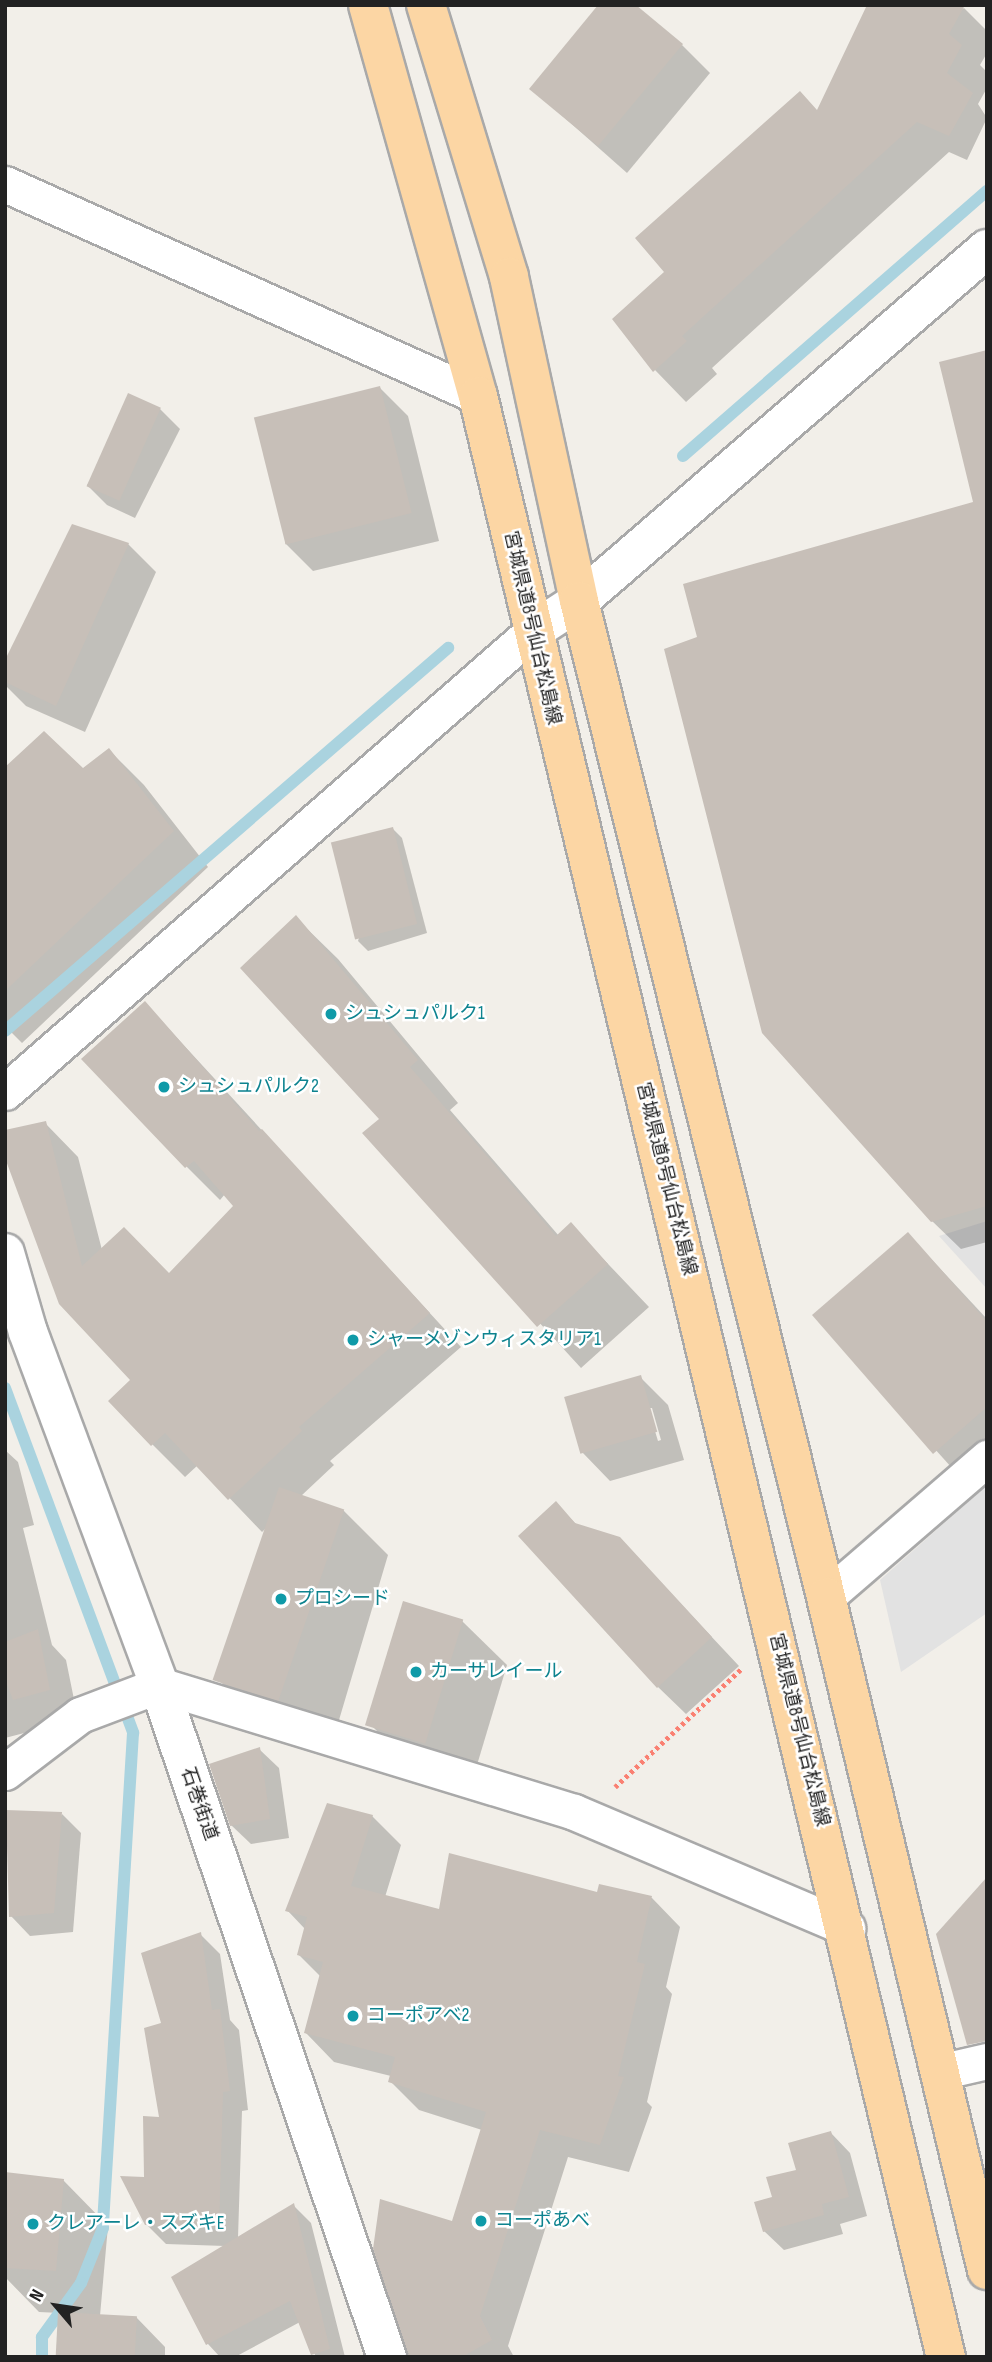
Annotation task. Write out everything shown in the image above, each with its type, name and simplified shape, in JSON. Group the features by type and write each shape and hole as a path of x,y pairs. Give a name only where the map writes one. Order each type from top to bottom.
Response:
{"main road":[{"name":"宮城県道8号仙台松島線","path":"368,5 478,396 847,1928 946,2357"},
{"path":"426,5 509,277 579,601 826,1597 987,2270"}],"street":[{"path":"5,184 478,396"},
{"path":"5,1091 533,631 579,601 987,249"},
{"name":"石巻街道","path":"5,1253 15,1336 152,1687 387,2357"},
{"path":"826,1597 987,1458"},
{"path":"5,1772 80,1715 152,1687 583,1816 847,1928"},
{"path":"940,2072 987,2061"}],"path":[{"path":"583,1816 743,1667"}],"shaded area":[{"path":"987,1221 987,1289 939,1236"},
{"path":"987,1485 987,1613 901,1672 880,1580"}],"building":[{"path":"598,5 636,5 683,44 598,146 529,89"},
{"path":"867,5 965,5 949,34 962,45 947,73 973,93 949,136 917,122 682,336 687,341 653,372 612,319 664,272 635,238 800,91 817,110"},
{"path":"987,350 987,1206 931,1222 762,1033 664,649 697,637 683,584 973,502 939,362"},
{"path":"380,386 412,513 286,545 254,417"},
{"path":"128,393 161,408 119,501 87,486"},
{"path":"72,524 129,543 56,706 5,682 5,660"},
{"path":"44,731 83,768 109,748 174,831 5,991 5,767"},
{"path":"393,827 417,924 355,940 331,842"},
{"path":"296,915 418,1060 410,1067 556,1236 571,1222 608,1264 537,1327 362,1133 379,1119 240,968"},
{"path":"145,1001 259,1131 262,1129 430,1313 299,1427 302,1431 228,1500 165,1433 151,1446 108,1401 130,1380 59,1304 5,1158 5,1130 46,1121 82,1266 124,1227 169,1273 233,1206 194,1161 185,1168 81,1059"},
{"path":"908,1232 987,1322 987,1407 933,1454 812,1315"},
{"path":"641,1375 657,1432 580,1454 564,1397"},
{"name":"プロシード","path":"279,1487 344,1509 278,1702 213,1680"},
{"path":"556,1501 575,1523 620,1537 712,1637 657,1688 518,1536"},
{"name":"カーサレイール","path":"403,1601 463,1619 425,1744 365,1725"},
{"path":"38,1629 50,1690 13,1700 5,1679 5,1642"},
{"path":"260,1747 270,1819 230,1826 209,1764"},
{"path":"327,1803 373,1815 351,1886 439,1909 449,1853 597,1892 599,1884 652,1896 637,1962 645,1964 618,2076 624,2077 600,2145 540,2130 480,2316 492,2340 462,2357 408,2357 373,2249 380,2199 452,2221 486,2112 388,2082 395,2057 304,2033 323,1962 297,1955 307,1917 285,1911"},
{"path":"6,1810 62,1812 54,1913 9,1917"},
{"path":"987,1877 987,2041 967,2045 936,1934"},
{"path":"201,1932 212,2010 220,2009 230,2091 223,2092 219,2228 145,2225 120,2176 144,2177 143,2116 159,2117 144,2028 161,2023 141,1953"},
{"path":"831,2131 849,2197 822,2204 824,2215 763,2232 754,2202 772,2197 766,2177 796,2170 788,2143"},
{"name":"クレアーレ・スズキE","path":"5,2172 64,2179 56,2271 5,2268"},
{"path":"294,2203 330,2349 311,2355 290,2301 206,2345 171,2277"},
{"path":"58,2312 137,2316 135,2357 56,2357"}],"waterway":[{"path":"683,456 987,191"},
{"path":"5,1031 448,648"},
{"path":"5,1388 133,1733 103,2228 81,2283 42,2337 42,2357"}],"place":[{"name":"シュシュパルク1","path":"331,1014"},
{"name":"シュシュパルク2","path":"164,1087"},
{"name":"シャーメゾンウィスタリア1","path":"353,1340"},
{"name":"プロシード","path":"281,1599"},
{"name":"カーサレイール","path":"416,1672"},
{"name":"コーポアベ2","path":"353,2016"},
{"name":"コーポあべ","path":"481,2221"},
{"name":"クレアーレ・スズキE","path":"33,2224"}]}
